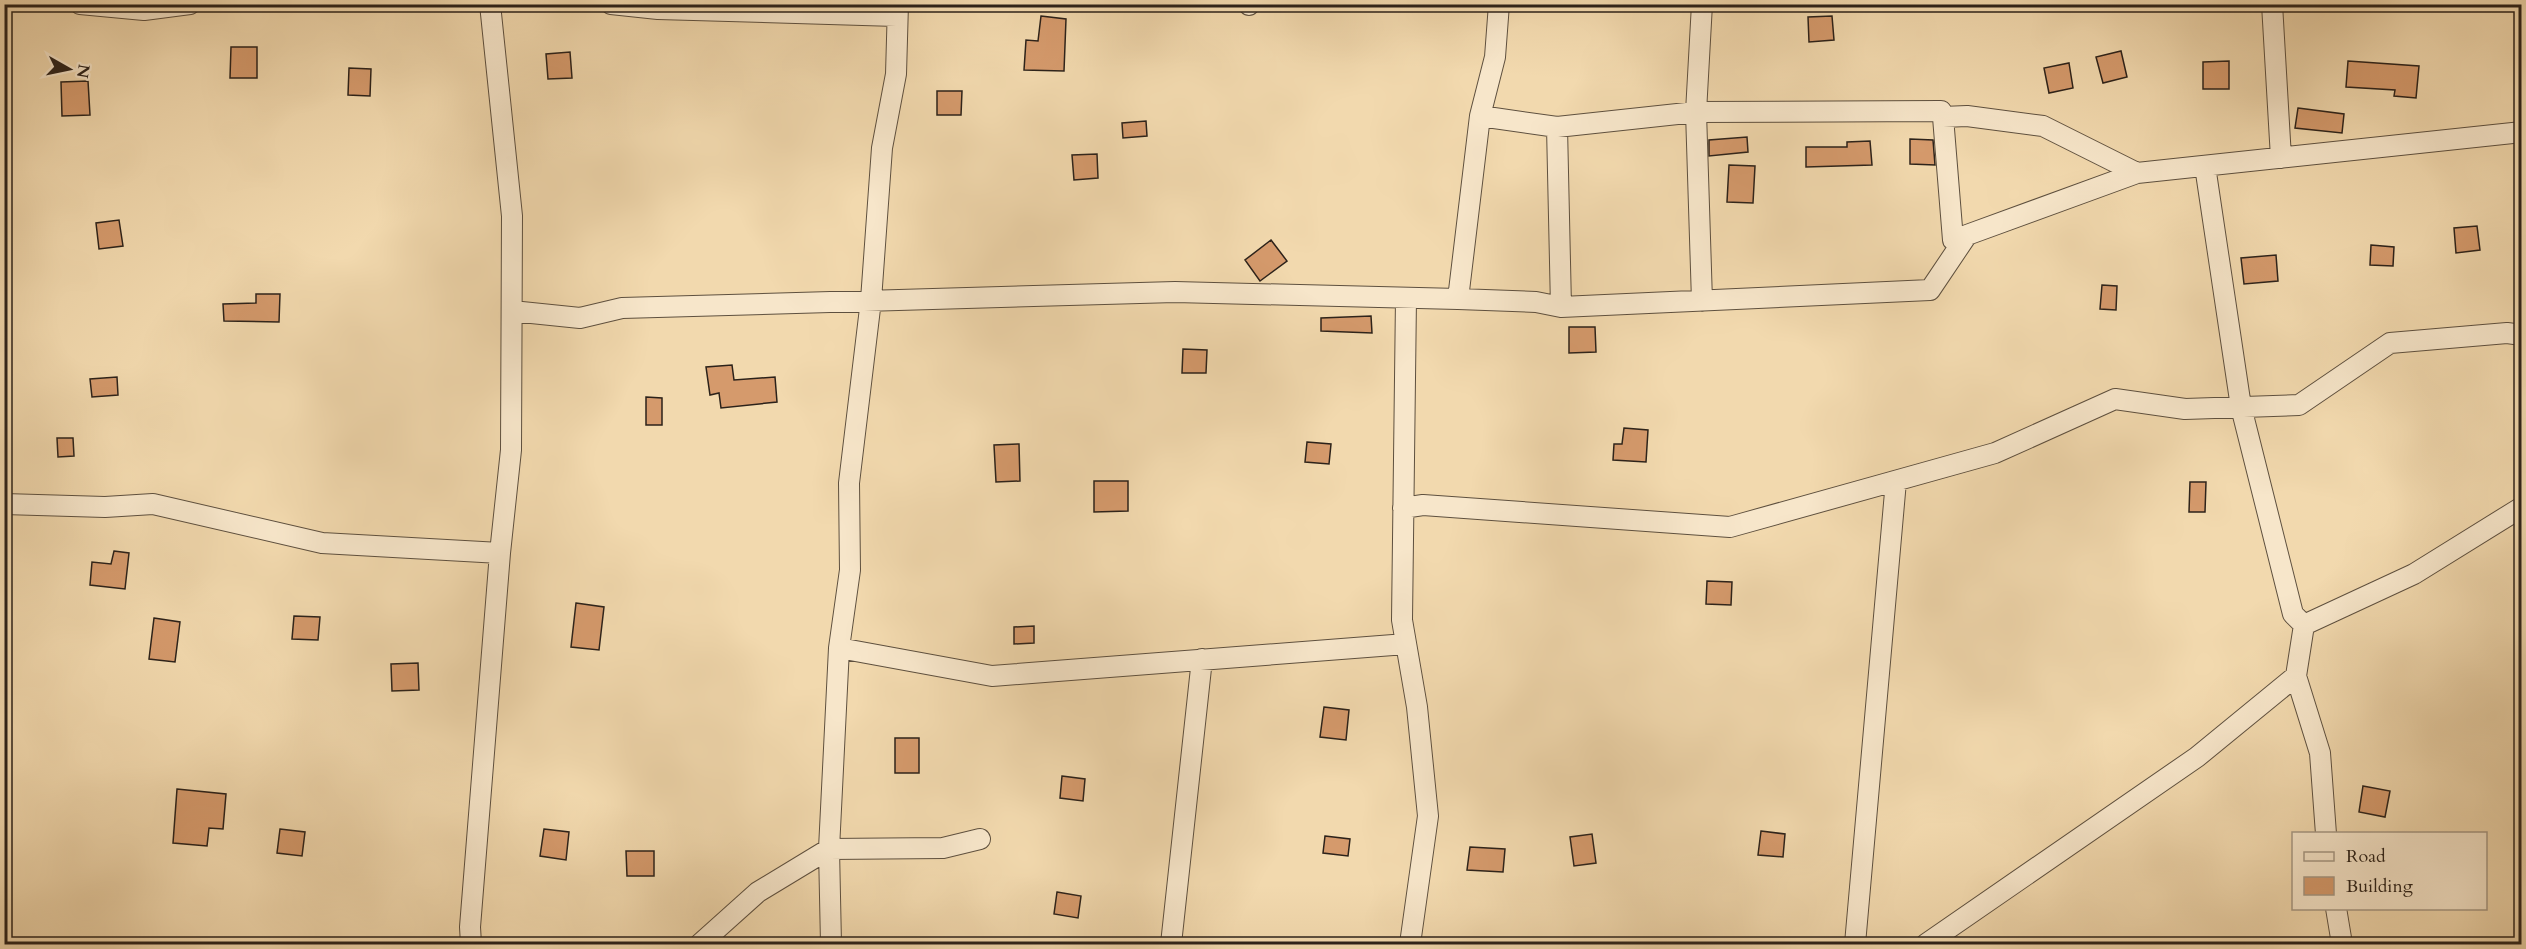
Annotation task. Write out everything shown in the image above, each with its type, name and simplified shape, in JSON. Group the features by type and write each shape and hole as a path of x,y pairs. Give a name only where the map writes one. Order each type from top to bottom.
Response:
{"street":[{"path":"80,4 144,10 190,4"},
{"path":"455,945 471,936 500,553 511,450 512,216 490,4"},
{"path":"611,4 658,9 897,10 896,75 882,148 871,300 849,483 850,570 839,648 829,849 831,945"},
{"path":"1458,299 1480,116 1494,57 1499,4"},
{"path":"1702,4 1696,112 1702,301"},
{"path":"2272,4 2281,158"},
{"path":"1480,116 1557,127 1696,112 1941,111 1953,240 2137,173 2522,132"},
{"path":"1943,117 1967,116 2043,126 2137,173"},
{"path":"1557,127 1561,307"},
{"path":"2205,166 2241,407 2293,614 2304,625"},
{"path":"512,310 580,318 622,308 1175,292 1536,302 1561,307 1930,290 1967,235"},
{"path":"1406,298 1402,620 1417,707 1428,816 1410,945"},
{"path":"1403,508 1423,506 1730,527 1995,453 2115,399 2185,409 2299,405 2390,344 2506,333 2522,335"},
{"path":"1855,945 1896,481"},
{"path":"4,504 105,507 153,504 322,543 500,553"},
{"path":"2304,625 2415,574 2522,507"},
{"path":"2304,625 2296,676 2320,753 2326,832"},
{"path":"839,648 992,676 1406,644"},
{"path":"1171,945 1202,659"},
{"path":"1926,945 2197,757 2296,676"},
{"path":"700,945 758,892 829,849 943,848 980,839"},
{"path":"2336,910 2342,945"}],"building":[{"path":"1041,16 1066,19 1064,71 1024,70 1026,40 1038,41"},
{"path":"1832,16 1834,40 1809,42 1808,17"},
{"path":"231,47 257,47 257,78 230,78"},
{"path":"2121,51 2127,77 2103,83 2096,57"},
{"path":"570,52 572,78 548,79 546,54"},
{"path":"2229,61 2229,89 2203,89 2203,62"},
{"path":"2348,61 2419,66 2416,98 2394,96 2395,90 2346,87"},
{"path":"2069,63 2073,88 2049,93 2044,68"},
{"path":"349,68 371,69 370,96 348,95"},
{"path":"88,81 90,115 62,116 61,82"},
{"path":"937,91 962,91 961,115 937,115"},
{"path":"2298,108 2344,114 2342,133 2295,128"},
{"path":"1146,121 1147,136 1123,138 1122,123"},
{"path":"1747,137 1748,152 1709,156 1709,140"},
{"path":"1910,139 1933,140 1935,165 1910,164"},
{"path":"1870,141 1872,165 1806,167 1806,147 1847,147 1847,142"},
{"path":"1097,154 1098,178 1074,180 1072,155"},
{"path":"1729,165 1755,166 1753,203 1727,202"},
{"path":"119,220 123,246 99,249 96,223"},
{"path":"2477,226 2480,250 2456,253 2454,228"},
{"path":"1271,240 1287,261 1260,281 1245,260"},
{"path":"2371,245 2394,247 2393,266 2370,265"},
{"path":"2276,255 2278,281 2244,284 2241,258"},
{"path":"2102,285 2117,286 2116,310 2100,309"},
{"path":"256,294 280,294 279,322 224,321 223,304 256,303"},
{"path":"1371,316 1372,333 1321,331 1321,318"},
{"path":"1569,327 1595,327 1596,352 1569,353"},
{"path":"1183,349 1207,350 1206,373 1182,373"},
{"path":"732,365 734,380 775,377 777,402 721,408 719,393 710,395 706,367"},
{"path":"117,377 118,395 92,397 90,379"},
{"path":"646,397 662,398 662,425 646,425"},
{"path":"1624,428 1648,430 1646,462 1613,460 1614,444 1622,444"},
{"path":"57,438 73,438 74,456 58,457"},
{"path":"1307,442 1331,444 1329,464 1305,462"},
{"path":"1019,444 1020,481 996,482 994,445"},
{"path":"1094,481 1128,481 1128,511 1094,512"},
{"path":"2190,482 2206,482 2205,512 2189,512"},
{"path":"114,551 129,553 125,589 90,585 92,562 111,564"},
{"path":"1707,581 1732,582 1731,605 1706,604"},
{"path":"576,603 604,607 599,650 571,647"},
{"path":"294,616 320,617 318,640 292,639"},
{"path":"154,618 180,622 175,662 149,659"},
{"path":"1034,626 1034,643 1014,644 1014,627"},
{"path":"418,663 419,690 392,691 391,664"},
{"path":"1324,707 1349,710 1346,740 1320,737"},
{"path":"895,738 919,738 919,773 895,773"},
{"path":"1062,776 1085,779 1083,801 1060,798"},
{"path":"2363,786 2390,791 2385,817 2359,812"},
{"path":"177,789 226,794 223,829 209,828 207,846 173,843"},
{"path":"280,829 305,832 302,856 277,853"},
{"path":"544,829 569,832 566,860 540,856"},
{"path":"1761,831 1785,834 1783,857 1758,855"},
{"path":"1592,834 1596,863 1574,866 1570,837"},
{"path":"1325,836 1350,839 1348,856 1323,853"},
{"path":"1470,847 1505,849 1503,872 1467,870"},
{"path":"626,851 654,851 654,876 627,876"},
{"path":"1057,892 1081,896 1078,918 1054,914"}]}
